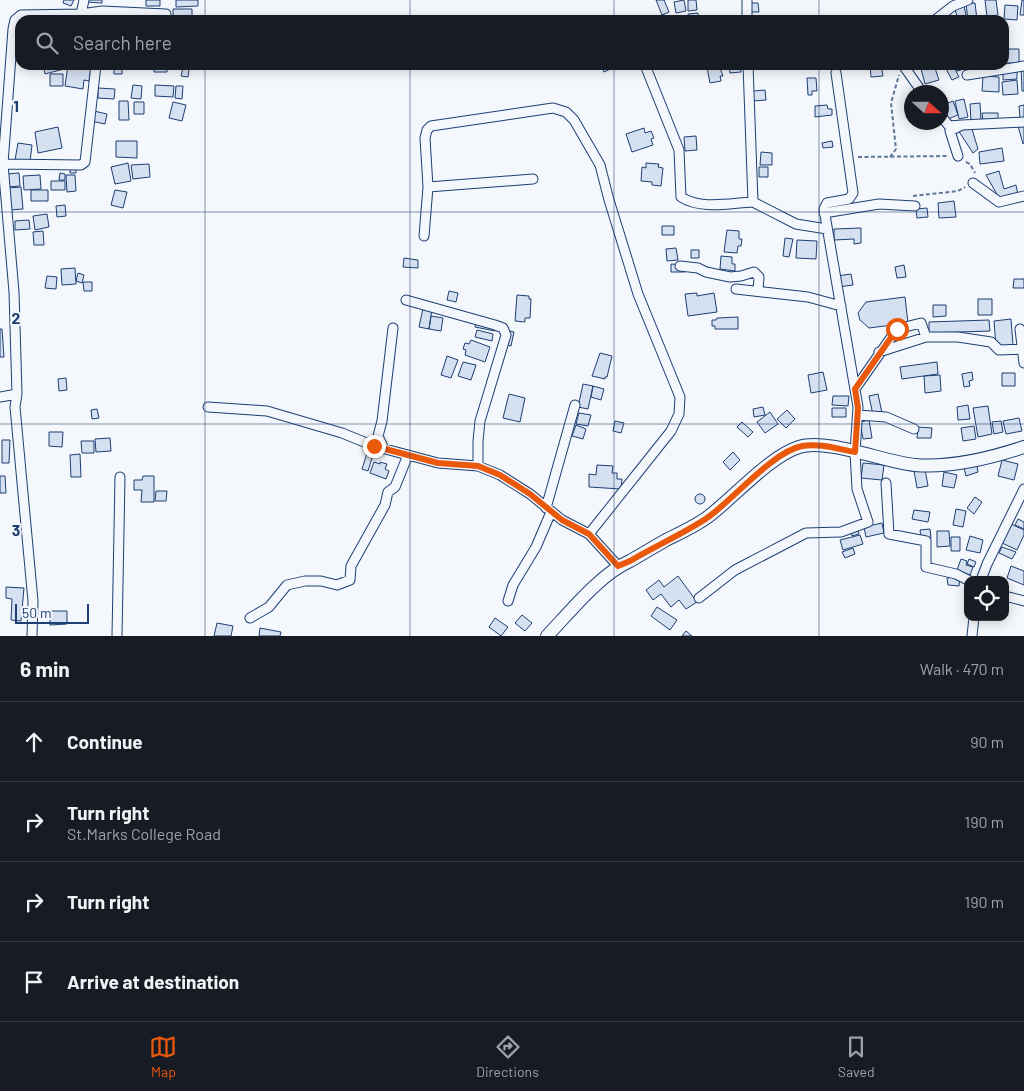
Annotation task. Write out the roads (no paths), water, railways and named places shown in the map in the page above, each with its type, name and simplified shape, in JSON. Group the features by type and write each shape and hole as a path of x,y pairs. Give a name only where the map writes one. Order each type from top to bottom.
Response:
{"main road":[{"path":"547,636 579,601 618,566 707,518 758,473 786,452 800,446 812,445 855,452 916,465 945,465 1024,447"}],"street":[{"path":"81,14 84,0"},
{"path":"747,0 747,15"},
{"path":"941,15 953,6 968,0"},
{"path":"21,15 166,14"},
{"path":"15,20 3,164 5,246 14,292 17,394 15,407 33,601 32,636"},
{"path":"1009,68 1024,66"},
{"path":"3,164 81,165 85,162 95,70"},
{"path":"647,70 679,150 681,196 690,202 706,205 753,202 796,224 827,229"},
{"path":"748,70 751,194 753,202"},
{"path":"907,70 917,85"},
{"path":"967,75 999,70"},
{"path":"699,598 735,570 806,533 842,532 868,522 857,489 855,452 858,415 855,389 824,214 827,203 849,199 853,193 836,73"},
{"path":"424,236 428,187 425,138 427,130 431,126 553,108 566,112 574,120 600,165 608,200 638,294 680,397 679,414 671,431 589,534"},
{"path":"949,126 1024,122"},
{"path":"958,156 950,131 962,125"},
{"path":"428,187 533,179"},
{"path":"973,183 999,202 1024,196"},
{"path":"824,214 879,204 915,206"},
{"path":"680,266 698,268 706,272 730,277 754,272 759,277 758,290"},
{"path":"736,289 808,297 840,306"},
{"path":"406,300 503,328 506,335 480,421 478,466"},
{"path":"855,389 879,352 897,329 921,323 926,337"},
{"path":"384,449 378,436 382,422 393,328"},
{"path":"1020,329 1024,363"},
{"path":"879,352 926,337 958,337 991,342 999,350 1023,349"},
{"path":"0,397 17,394"},
{"path":"508,601 513,585 536,547 548,510 575,405"},
{"path":"208,407 267,411 342,432 384,449 438,463 478,466 500,475 530,494 562,520 589,534 618,566"},
{"path":"858,415 886,417 914,428"},
{"path":"250,618 269,607 287,585 305,581 321,581 338,585 350,580 351,566 385,505 388,492 396,487 408,455"},
{"path":"117,636 120,477"},
{"path":"886,483 889,534 926,541 926,567 956,574 964,578"},
{"path":"982,576 1024,489"},
{"path":"1009,597 1024,601"},
{"path":"972,636 974,621"}]}
